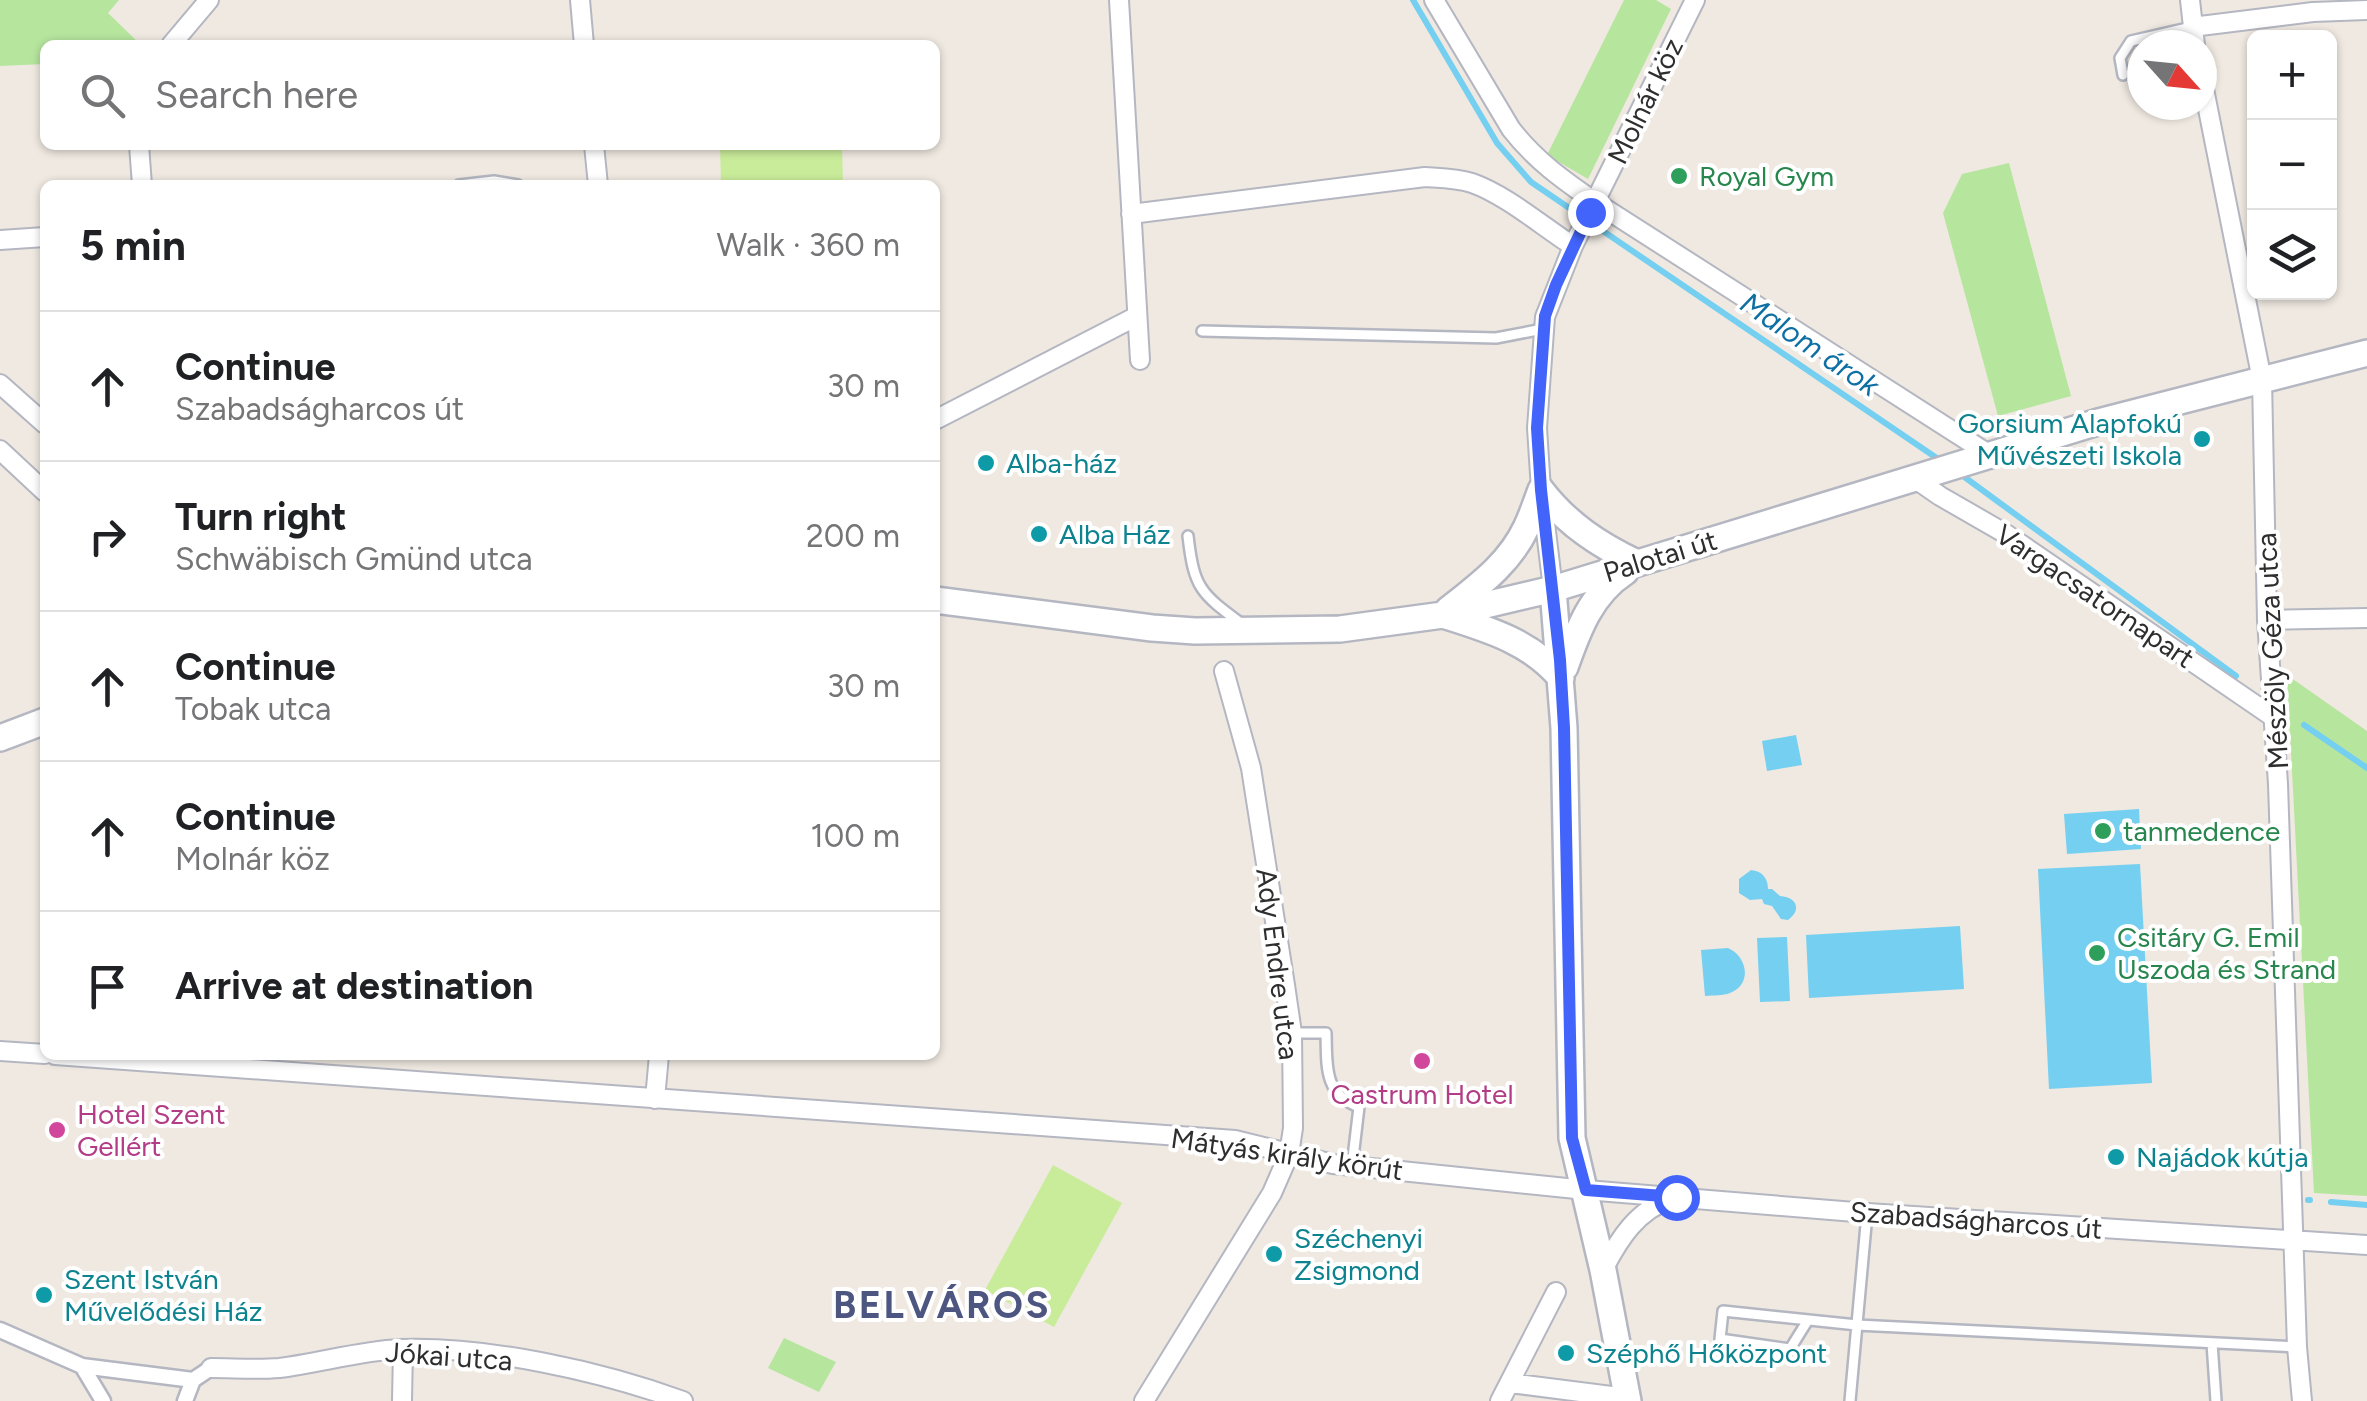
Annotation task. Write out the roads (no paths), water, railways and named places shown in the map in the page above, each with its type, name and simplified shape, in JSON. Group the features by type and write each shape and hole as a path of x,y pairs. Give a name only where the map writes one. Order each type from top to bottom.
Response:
{"main road":[{"name":"Palotai út","path":"940,601 1152,628 1252,632 1340,629 1443,615 1553,589 2098,422 2367,353"},
{"path":"1541,490 1557,511 1586,535 1637,563 1599,594 1582,620 1561,678"},
{"path":"1443,615 1498,570 1527,528 1541,490"},
{"path":"1553,589 1564,728 1572,1138 1604,1270 1628,1400"},
{"path":"1443,615 1517,642 1549,663 1561,678"},
{"path":"0,738 40,723"}],"street":[{"path":"174,40 210,0"},
{"path":"580,0 584,40"},
{"path":"1119,0 1140,360"},
{"path":"1434,0 1511,129 1589,214 1984,457"},
{"name":"Molnár köz","path":"1553,589 1537,428 1545,316 1573,246 1694,0"},
{"path":"2190,0 2193,30"},
{"path":"2217,31 2314,12 2367,10"},
{"name":"Mészöly Géza utca","path":"2210,120 2262,380 2267,620 2278,784 2302,1401"},
{"path":"140,150 142,180"},
{"path":"594,150 598,180"},
{"path":"1130,214 1425,177 1452,178 1493,194 1573,246"},
{"path":"0,240 40,237"},
{"path":"940,417 1137,316"},
{"path":"0,384 40,420"},
{"path":"0,450 40,487"},
{"name":"Vargacsatornapart","path":"1923,476 1940,496 2006,534 2273,717"},
{"path":"2267,620 2367,618"},
{"name":"Ady Endre utca","path":"1144,1401 1272,1193 1290,1154 1293,1128 1292,1033 1251,768 1224,671"},
{"path":"0,1051 40,1054"},
{"name":"Mátyás király körút","path":"123,1060 1234,1140 1352,1166 1586,1190"},
{"path":"655,1099 659,1060"},
{"name":"Szabadságharcos út","path":"1586,1190 2367,1245"},
{"path":"1604,1270 1630,1226 1650,1208 1676,1197"},
{"path":"1500,1401 1556,1292"},
{"path":"0,1330 82,1366 192,1380"},
{"path":"402,1401 403,1349"},
{"name":"Jókai utca","path":"211,1368 274,1368 403,1349 478,1352 607,1378 683,1401"},
{"path":"82,1366 103,1401"},
{"path":"185,1401 192,1380 211,1368"},
{"path":"1510,1382 1628,1400"}],"lane":[{"path":"2123,74 2120,58 2127,46"},
{"path":"1202,331 1496,338 1544,329"},
{"path":"1188,536 1192,568 1202,588 1252,632"},
{"path":"1292,1033 1326,1033 1329,1081 1338,1096 1359,1108 1352,1166"},
{"path":"1850,1401 1867,1212"},
{"path":"1808,1320 1790,1349 1720,1339 1724,1311 1857,1325 2212,1346 2297,1347"},
{"path":"2212,1346 2216,1401"}],"water":[{"path":"1796,735 1802,765 1767,771 1762,741"},
{"name":"tanmedence","path":"2139,809 2141,849 2067,854 2064,814"},
{"path":"2140,864 2152,1083 2049,1089 2038,869"},
{"path":"1751,870 1764,876 1768,889 1794,901 1795,912 1788,920 1781,919 1762,899 1750,900 1739,893 1739,879"},
{"path":"1960,926 1964,989 1809,998 1806,935"},
{"path":"1787,937 1790,1001 1760,1002 1757,938"},
{"path":"1728,948 1743,963 1742,983 1727,994 1705,996 1701,950"}],"waterway":[{"name":"Malom árok","path":"1413,0 1497,143 1531,182 1944,463"},
{"name":"Malom árok","path":"1959,473 2236,676"},
{"name":"Malom árok","path":"2304,725 2367,768"},
{"path":"2331,1202 2367,1205"}],"place":[{"name":"Royal Gym","path":"1679,176"},
{"name":"Gorsium Alapfokú Művészeti Iskola","path":"2202,439"},
{"name":"Alba-ház","path":"986,463"},
{"name":"Alba Ház","path":"1039,534"},
{"name":"tanmedence","path":"2103,831"},
{"name":"Csitáry G. Emil Uszoda és Strand","path":"2097,953"},
{"name":"Castrum Hotel","path":"1422,1061"},
{"name":"Hotel Szent Gellért","path":"57,1130"},
{"name":"Najádok kútja","path":"2116,1157"},
{"name":"Széchenyi Zsigmond","path":"1274,1254"},
{"name":"Szent István Művelődési Ház","path":"44,1295"},
{"name":"Széphő Hőközpont","path":"1566,1353"}],"district":[{"name":"BELVÁROS","path":"942,1305"}]}
